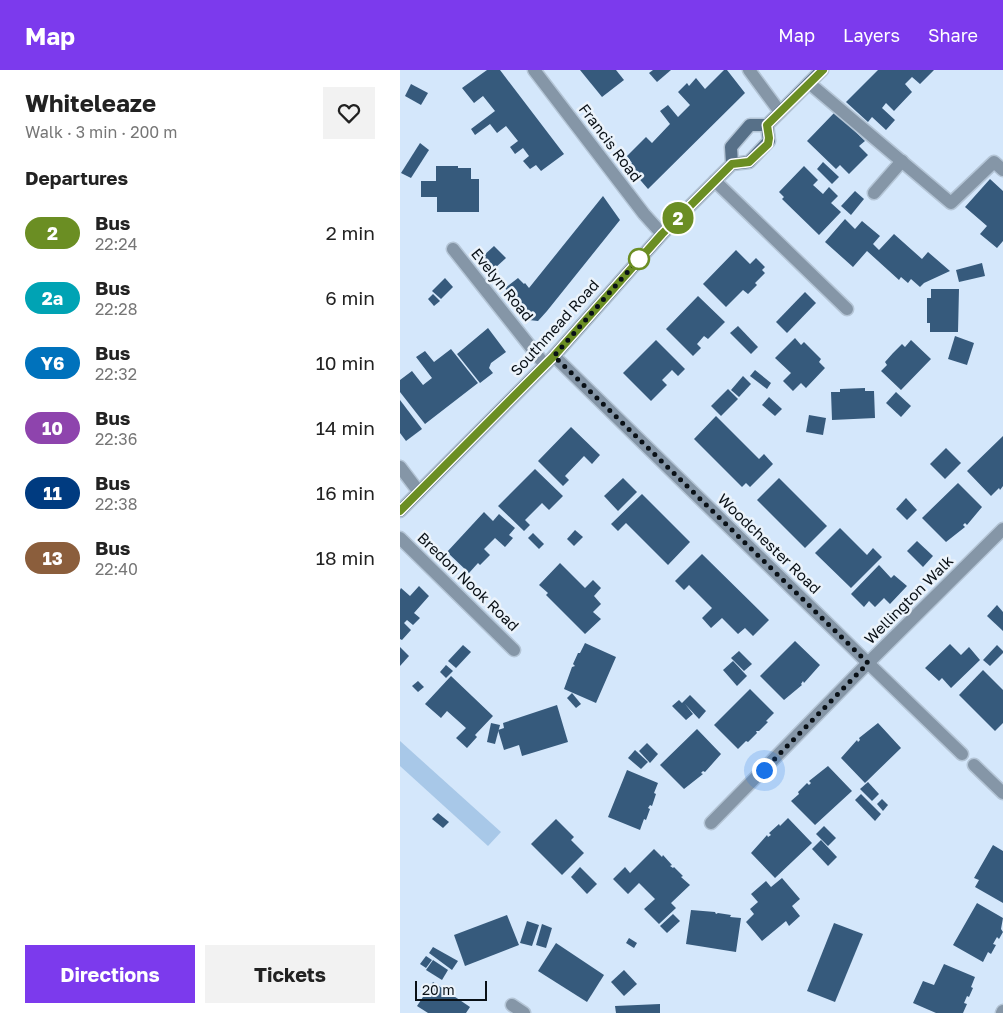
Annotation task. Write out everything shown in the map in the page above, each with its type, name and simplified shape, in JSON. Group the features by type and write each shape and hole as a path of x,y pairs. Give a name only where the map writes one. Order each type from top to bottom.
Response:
{"main road":[{"path":"732,164 731,147 750,125 767,125 822,70"},
{"name":"Southmead Road","path":"400,511 550,361 662,234 714,181 732,164 749,162 768,144 767,125"}],"street":[{"name":"Francis Road","path":"534,70 644,214 662,234"},
{"path":"749,70 780,112"},
{"path":"809,83 952,203 994,162 1003,170"},
{"path":"874,193 902,161"},
{"path":"714,181 847,309"},
{"name":"Evelyn Road","path":"453,249 550,361"},
{"name":"Woodchester Road","path":"550,361 962,754"},
{"path":"400,467 419,492"},
{"name":"Wellington Walk","path":"712,823 868,663 1003,529"},
{"name":"Bredon Nook Road","path":"400,538 514,650"},
{"path":"974,765 1003,793"},
{"path":"512,1005 524,1013"}],"shaded area":[{"path":"400,741 501,832 488,846 400,766"}],"building":[{"path":"487,70 500,70 564,154 541,171 536,165 530,169 523,161 529,156 523,148 515,154 510,147 518,141 506,126 497,133 490,124 475,135 471,129 495,111 483,96 474,103 462,88"},
{"path":"580,70 616,70 624,80 602,97"},
{"path":"653,70 671,70 657,82 649,73"},
{"path":"724,70 727,70 745,93 648,189 629,167 632,163 627,156 646,137 652,143 670,124 660,111 668,105 678,117 690,105 678,92 687,83 689,86 696,78 705,89"},
{"path":"878,70 934,70 920,84 912,77 905,84 912,92 894,111 886,103 882,108 895,120 886,130 872,117 868,122 846,102"},
{"path":"411,84 428,93 421,105 405,96"},
{"path":"835,112 865,141 859,146 868,155 849,174 840,165 836,169 807,141"},
{"path":"420,143 429,150 411,178 401,173"},
{"path":"823,162 839,177 832,184 817,169"},
{"path":"436,166 471,168 471,179 479,179 479,212 437,212 437,197 421,197 421,181 436,181"},
{"path":"804,166 818,180 813,185 823,194 829,187 838,196 831,203 841,212 819,235 782,199 784,197 779,192"},
{"path":"990,179 1003,191 1003,241 997,248 980,234 987,226 965,207"},
{"path":"855,191 864,199 851,215 841,206"},
{"path":"603,196 620,220 538,321 529,320 505,288 518,278 529,288"},
{"path":"845,219 855,229 862,221 880,236 873,244 879,250 894,234 922,259 928,252 950,271 924,283 920,287 911,279 908,283 901,277 899,280 867,251 853,267 825,242"},
{"path":"494,246 506,258 494,269 482,257"},
{"path":"736,250 750,264 756,258 765,267 762,270 765,273 748,294 743,290 726,307 703,284"},
{"path":"982,263 985,276 959,282 956,270"},
{"path":"445,278 453,287 441,299 432,291"},
{"path":"931,289 959,289 958,332 930,332 930,323 927,323 927,298 931,298"},
{"path":"805,292 816,303 787,333 776,322"},
{"path":"433,294 440,301 434,306 428,299"},
{"path":"698,296 725,322 708,339 704,336 697,344 701,348 693,356 666,329"},
{"path":"738,326 758,347 751,354 730,333"},
{"path":"488,328 506,352 491,363 489,368 493,373 480,383 457,354"},
{"path":"955,336 974,343 967,365 948,359"},
{"path":"795,338 801,345 804,342 821,359 819,362 825,368 806,388 801,383 793,391 783,381 791,373 775,358"},
{"path":"656,340 685,369 678,376 672,370 662,380 667,385 651,401 623,373"},
{"path":"911,340 931,359 901,390 881,371 887,365 885,362 893,353 902,344 905,347"},
{"path":"451,349 478,383 425,424 400,392 400,380 412,371 423,385 432,378 416,357 425,351 434,362"},
{"path":"755,370 771,383 767,389 750,376"},
{"path":"743,376 751,384 739,397 731,390"},
{"path":"865,388 865,391 874,391 875,418 832,420 831,392 840,392 840,389"},
{"path":"728,389 738,399 721,416 711,406"},
{"path":"896,392 911,406 901,417 886,403"},
{"path":"769,397 782,409 775,416 762,405"},
{"path":"400,400 422,429 406,441 400,433"},
{"path":"809,415 826,418 823,435 806,432"},
{"path":"716,416 759,459 764,454 773,464 750,487 746,483 742,487 694,439"},
{"path":"571,427 600,455 592,464 584,456 565,476 569,480 563,486 538,461"},
{"path":"1003,436 1003,486 991,496 967,471"},
{"path":"946,448 961,463 945,479 930,464"},
{"path":"535,469 563,496 549,510 542,503 525,520 530,525 524,531 498,506"},
{"path":"623,478 637,492 618,511 604,496"},
{"path":"779,478 827,526 805,548 757,500"},
{"path":"958,483 982,507 967,525 965,523 963,525 965,527 946,542 922,518"},
{"path":"642,494 690,542 668,565 626,523 618,531 611,524"},
{"path":"906,498 917,510 907,520 896,509"},
{"path":"484,512 493,521 499,514 515,528 509,535 513,538 505,547 495,538 484,549 490,555 480,565 478,563 469,573 447,552"},
{"path":"840,528 867,555 873,548 882,557 851,588 815,553"},
{"path":"575,530 583,537 574,546 567,539"},
{"path":"533,533 544,544 539,549 528,538"},
{"path":"917,541 933,556 923,567 907,551"},
{"path":"702,554 769,620 753,636 745,628 738,634 722,618 711,628 702,618 712,608 689,585 684,590 675,581"},
{"path":"560,563 585,588 593,580 601,588 594,596 601,604 593,612 601,619 585,634 546,595 548,593 539,585"},
{"path":"879,565 891,578 894,575 907,586 890,604 884,598 875,607 869,601 864,607 851,594"},
{"path":"419,586 429,596 414,613 420,618 413,625 407,620 404,623 411,630 402,640 400,639 400,590 401,588 410,596"},
{"path":"997,605 1003,612 1003,631 987,616"},
{"path":"795,641 820,665 804,683 803,681 802,685 784,700 760,676"},
{"path":"585,643 616,657 596,703 564,689 572,667 575,666 573,664 578,653 580,653"},
{"path":"950,644 961,655 969,647 980,660 951,688 942,678 939,681 925,668"},
{"path":"463,645 471,652 456,668 448,661"},
{"path":"997,645 1003,653 990,666 983,660"},
{"path":"400,647 409,656 400,666"},
{"path":"739,651 752,664 744,671 731,658"},
{"path":"733,661 747,676 737,686 723,670"},
{"path":"446,665 453,671 446,678 440,672"},
{"path":"983,670 1003,690 1003,723 995,731 959,695"},
{"path":"451,676 493,716 475,735 477,737 467,748 456,738 466,728 447,711 441,718 425,704"},
{"path":"418,681 424,687 418,692 412,686"},
{"path":"750,689 774,713 766,721 768,722 759,731 756,731 757,733 748,742 746,741 738,749 714,725"},
{"path":"572,693 581,704 576,708 567,698"},
{"path":"690,695 706,711 699,719 685,704 693,714 686,720 672,706 679,700 682,703"},
{"path":"557,705 568,742 522,756 519,745 504,750 498,730 504,728 503,723"},
{"path":"491,723 500,725 495,744 487,742"},
{"path":"878,723 901,748 865,783 841,758 857,740 858,742 860,740 859,738"},
{"path":"697,729 721,754 705,772 701,773 703,774 684,789 660,765"},
{"path":"647,743 658,754 650,763 639,751"},
{"path":"635,750 648,762 641,769 628,758"},
{"path":"828,766 852,791 815,825 791,801 807,783 809,785 811,783 809,781"},
{"path":"627,770 658,783 652,806 650,805 648,808 650,809 646,820 644,819 640,830 608,817"},
{"path":"868,782 879,794 872,801 860,789"},
{"path":"861,794 881,814 875,821 855,800"},
{"path":"882,799 888,805 883,811 877,804"},
{"path":"438,813 449,822 443,828 432,819"},
{"path":"788,818 812,843 775,878 751,853 767,835 768,837 771,835 769,833"},
{"path":"556,819 574,837 571,840 584,853 562,875 531,844"},
{"path":"824,826 836,838 828,846 816,834"},
{"path":"821,840 837,857 828,866 812,849"},
{"path":"993,845 1003,851 1003,903 975,887 979,880 974,878"},
{"path":"654,849 662,857 663,855 672,865 670,866 674,867 690,885 671,903 676,908 659,924 644,909 655,899 639,883 628,894 613,879 625,867 630,873"},
{"path":"580,867 597,884 587,894 571,877"},
{"path":"782,878 800,899 792,906 800,916 789,926 786,921 762,941 746,922 754,914 750,909 758,902 751,894 766,881 771,887"},
{"path":"977,903 1003,918 1001,929 1003,932 993,944 996,945 991,954 988,952 983,962 953,945"},
{"path":"691,910 715,912 716,914 741,918 736,952 686,944"},
{"path":"673,914 680,921 667,933 660,926"},
{"path":"507,915 519,945 465,966 454,935"},
{"path":"527,921 539,925 532,946 520,943"},
{"path":"834,923 863,934 835,1002 807,991"},
{"path":"542,924 552,928 546,948 536,945"},
{"path":"629,938 637,943 634,948 626,943"},
{"path":"556,943 604,975 587,1002 538,971"},
{"path":"433,947 458,961 452,970 429,953"},
{"path":"426,956 432,960 426,968 420,964"},
{"path":"433,960 448,970 442,980 426,970"},
{"path":"944,964 975,977 971,987 973,988 964,1003 967,1004 963,1013 936,1013 913,1003 923,981 934,985"},
{"path":"624,970 637,984 624,996 611,982"},
{"path":"433,982 470,1007 466,1013 428,1013 417,1006"},
{"path":"660,1004 660,1013 616,1013 615,1006"}],"bus line":[{"name":"2","path":"400,511 554,356 662,234 732,164 749,162 768,144 767,125 823,70"}],"route":[{"path":"639,259 554,356 868,663 764,770"}]}
